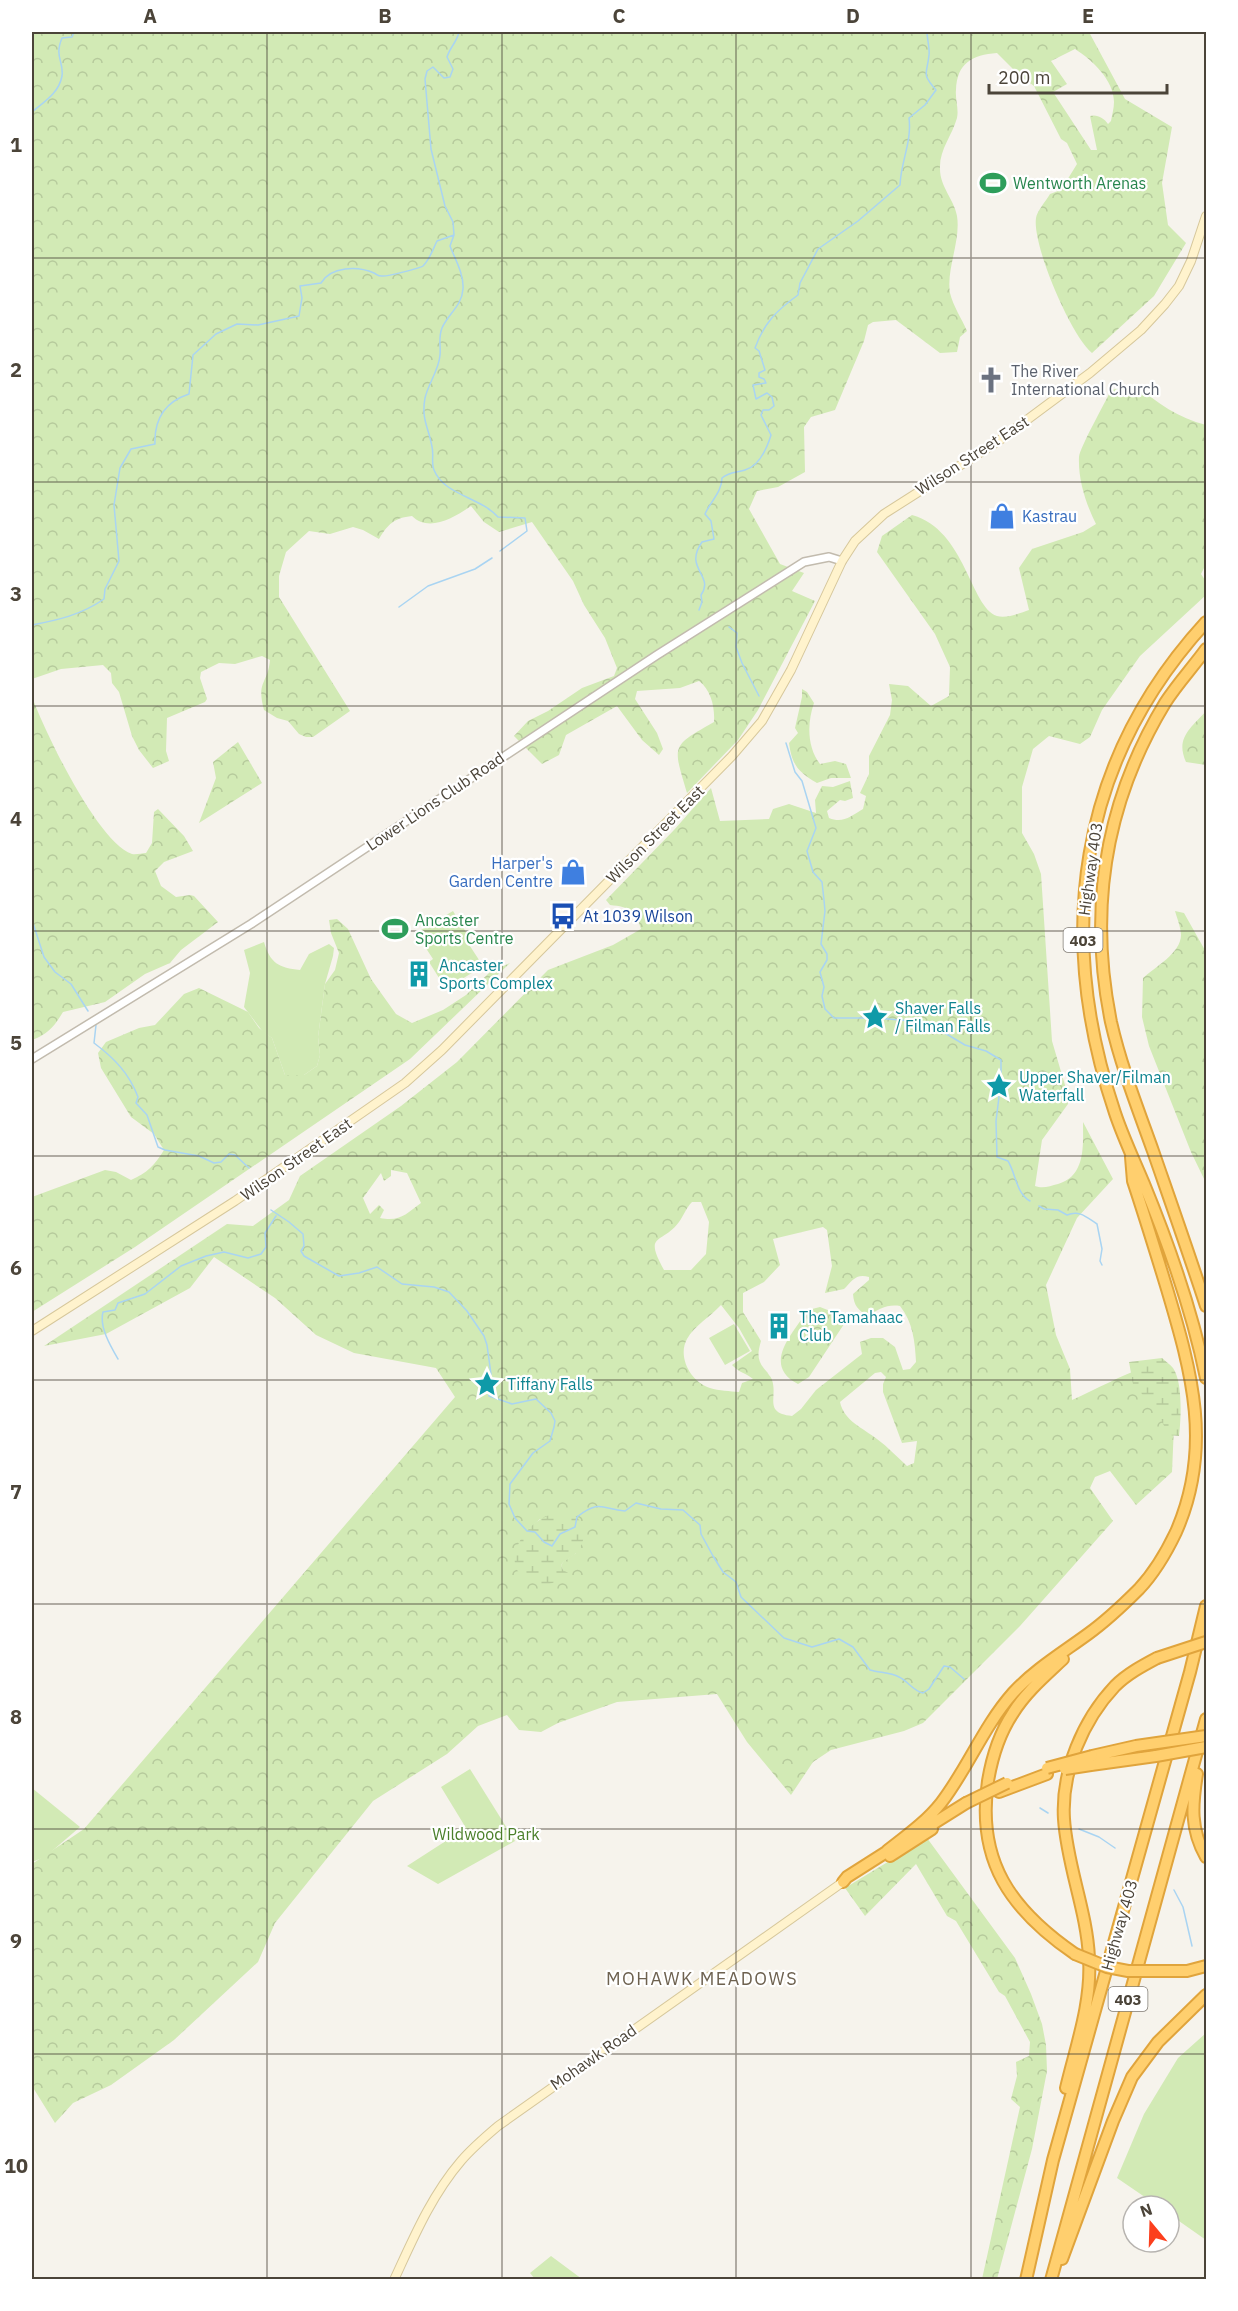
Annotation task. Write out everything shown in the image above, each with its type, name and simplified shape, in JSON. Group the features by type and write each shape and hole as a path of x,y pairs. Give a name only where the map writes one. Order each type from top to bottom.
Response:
{"highway":[{"name":"Highway 403","path":"1206,622 1182,650 1132,724 1101,804 1093,835 1082,923 1084,975 1089,1018 1114,1110 1131,1157 1144,1183 1194,1325 1206,1378"},
{"name":"Highway 403","path":"1206,649 1166,702 1138,755 1110,838 1100,901 1100,926 1106,990 1123,1067 1206,1306"},
{"path":"1131,1157 1133,1181 1182,1342 1194,1398 1197,1453 1194,1478 1186,1508 1160,1562 1140,1588 1038,1682 1012,1714 993,1756 984,1811 988,1846 1009,1891 1037,1924 1075,1954 1107,1967 1128,1971 1188,1971 1206,1966"},
{"name":"Highway 403","path":"1026,2280 1053,2160 1191,1672 1206,1606"},
{"path":"887,1851 927,1819 942,1802 984,1731 1013,1693 1036,1672 1090,1632"},
{"path":"1053,2160 1054,2138 1083,2019 1090,1960 1083,1908 1075,1880 1064,1819 1065,1792 1073,1755 1091,1717 1116,1686 1137,1668 1157,1658 1206,1642"},
{"name":"Highway 403","path":"1053,2280 1204,1742 1206,1719"},
{"path":"843,1882 847,1876 887,1851 1007,1783 1136,1746 1204,1742"},
{"path":"1156,1756 1204,1742"},
{"path":"1204,1742 1192,1803 1192,1820 1198,1843 1206,1857"},
{"path":"1092,1760 1134,1759 1206,1752"},
{"path":"843,1882 850,1882 966,1806 1047,1771"},
{"path":"1053,2280 1132,2077 1158,2042 1206,1995"}],"main road":[{"name":"Wilson Street East","path":"32,1331 244,1195 405,1083 442,1050 732,756 762,721 791,670 842,561 855,541 884,514 999,440 1090,373 1141,330 1179,286 1191,261 1206,216"},
{"name":"Mohawk Road","path":"394,2280 430,2205 447,2179 479,2142 555,2084 843,1882"}],"street":[{"name":"Lower Lions Club Road","path":"32,1059 251,924 638,668 804,562 829,557 842,561"}],"green space":[{"path":"32,32 1089,32 1125,99 1172,127 1162,183 1168,225 1186,243 1154,296 1092,353 1083,343 1064,310 1046,268 1036,231 1036,218 1040,209 1050,194 1061,190 1077,164 1067,143 1061,139 1034,86 1020,76 997,53 973,58 963,67 957,81 957,118 944,149 940,169 942,182 957,216 958,226 950,274 950,293 967,331 960,337 957,352 940,353 896,320 873,322 868,325 864,341 835,410 811,417 804,427 805,472 778,487 757,491 749,509 780,564 804,573 792,591 815,601 758,710 738,740 687,793 679,765 679,749 689,737 714,722 711,699 707,689 699,681 680,688 637,691 635,699 657,733 663,749 659,755 642,740 617,706 566,735 559,755 542,764 514,736 528,721 548,711 582,688 614,676 617,668 605,638 584,605 573,581 532,522 499,532 484,522 471,506 442,522 426,523 412,516 401,518 389,526 379,539 353,527 330,534 309,531 286,552 279,576 279,597 350,711 313,737 299,734 288,721 277,718 264,710 261,693 270,660 262,656 235,664 219,663 201,672 200,678 207,699 205,702 167,718 166,751 169,761 153,768 139,750 132,736 119,692 112,683 111,673 103,665 61,669 32,679","holes":["1075,49 1101,71 1113,94 1113,109 1111,121 1108,124 1100,117 1090,116 1097,150 1091,150 1053,92 1067,84 1051,61"]},
{"path":"1135,385 1177,414 1206,425 1206,564 1201,574 1205,580 1206,595 1140,656 1102,710 1090,737 1080,744 1049,736 1033,749 1022,787 1022,833 1034,854 1041,874 1052,1041 1067,1092 1068,1104 1042,1140 1035,1186 1058,1184 1074,1174 1081,1159 1083,1122 1113,1179 1077,1218 1046,1285 1056,1335 1070,1369 1072,1400 1146,1367 1174,1426 1172,1472 1136,1505 1110,1471 1095,1477 1090,1488 1113,1521 1020,1626 923,1723 904,1731 831,1750 813,1762 791,1795 747,1742 717,1694 617,1702 558,1723 541,1732 519,1730 507,1715 478,1726 447,1754 373,1801 275,1923 258,1962 174,2040 111,2085 73,2103 55,2123 32,2086 32,1864 84,1829 455,1397 436,1368 354,1353 316,1335 275,1298 214,1257 190,1288 106,1334 44,1346 227,1224 253,1226 289,1200 300,1176 401,1106 457,1062 548,970 613,945 641,929 631,911 610,905 606,900 711,788 720,821 769,819 773,809 789,804 816,813 815,800 822,786 833,787 850,781 853,798 840,800 827,811 829,818 843,820 863,809 866,796 860,793 869,774 869,756 890,715 892,700 889,684 908,686 931,706 949,696 950,667 935,634 877,552 882,536 912,515 930,523 956,551 988,610 997,616 1005,617 1029,610 1019,568 1032,549 1083,532 1096,524 1083,492 1079,457 1111,390","holes":["391,1170 407,1173 421,1203 398,1218 380,1218 384,1210 379,1205 370,1214 363,1198 381,1173 384,1181 391,1176","692,1202 701,1202 709,1222 706,1254 691,1270 664,1270 655,1250 655,1244 673,1229","823,1227 827,1230 832,1266 825,1293 844,1289 857,1277 869,1277 869,1280 853,1294 854,1302 859,1310 868,1316 883,1308 900,1306 911,1325 916,1362 910,1369 903,1370 895,1347 883,1338 871,1338 860,1342 862,1354 816,1390 801,1409 792,1416 777,1412 773,1403 772,1379 759,1358 761,1341 743,1312 743,1293 764,1282 780,1265 773,1239","721,1305 739,1328 752,1351 732,1365 753,1379 742,1383 739,1392 717,1390 703,1385 692,1375 685,1361 684,1346 694,1330","881,1372 886,1377 883,1392 902,1443 917,1441 914,1463 907,1466 881,1442 855,1424 842,1409 840,1402 875,1373","540,1519 576,1553 564,1561 561,1565 563,1570 527,1531"]},
{"path":"802,689 807,692 814,703 810,719 810,735 816,757 820,764 835,761 846,764 851,778 831,778 817,783 805,775 794,762 789,743 798,733 795,728"},
{"path":"32,697 60,759 104,830 118,846 132,854 146,853 152,843 154,812 158,809 184,836 193,851 164,862 155,871 161,886 176,897 194,896 218,922 181,950 170,963 145,974 105,1002 63,1012 50,1029 32,1040"},
{"path":"1206,711 1206,765 1186,762 1182,746 1186,734"},
{"path":"238,742 262,783 199,823 216,778 213,762"},
{"path":"453,911 469,937 466,940 483,966 446,989 429,962 433,959 416,933"},
{"path":"1175,911 1184,913 1206,952 1206,1183 1191,1152 1149,1046 1142,1017 1143,978 1172,954 1180,942 1181,932"},
{"path":"337,919 348,929 371,979 396,1014 412,1023 443,1010 466,995 490,972 510,963 410,1059 135,1247 32,1312 32,1197 105,1170 116,1172 131,1180 150,1168 164,1150 154,1134 131,1117 101,1068 98,1053 106,1042 139,1028 155,1025 184,994 199,988 248,1012 259,1028 272,1038 285,1075 304,1075 317,1066 320,1055 318,1037 325,984 335,970 339,953 331,933 329,920"},
{"path":"264,942 272,960 286,968 300,970 309,954 329,944 334,948 325,984 318,1037 320,1055 317,1066 304,1075 285,1075 272,1038 263,1032 244,1007 250,973 244,950"},
{"path":"820,1307 848,1318 809,1377 798,1384 787,1376 782,1368 781,1358 788,1339 808,1310"},
{"path":"734,1324 750,1351 725,1365 709,1338"},
{"path":"1162,1358 1173,1368 1180,1391 1179,1436 1169,1435 1155,1409 1133,1384 1129,1362"},
{"path":"569,1511 582,1525 584,1536 576,1553 561,1565 571,1577 546,1585 538,1585 531,1576 523,1577 517,1570 515,1562 515,1554 522,1537 541,1519"},
{"name":"Wildwood Park","path":"470,1769 515,1841 438,1884 407,1866 466,1828 441,1787"},
{"path":"32,1788 80,1827 45,1857 32,1862"},
{"path":"927,1838 1015,1958 1042,2024 1046,2045 1047,2071 1032,2149 997,2279 982,2279 1020,2107 1011,2099 1017,2076 1016,2062 1029,2056 1030,2042 1005,1996 999,1992 956,1921 947,1916 916,1864 865,1916 845,1888"},
{"path":"1206,2033 1206,2240 1181,2222 1181,2194 1140,2194 1117,2178 1144,2114 1178,2058"},
{"path":"551,2256 582,2279 535,2279 530,2273"}],"waterway":[{"path":"32,112 58,87 62,76 60,44 62,38 72,37 74,32"},
{"path":"434,32 442,32"},
{"path":"459,32 447,57 453,69 450,77 444,78 433,67 427,71 425,79 431,149 445,206 453,222 454,235 450,246 461,272 463,289 460,300 441,332 439,361 426,393 424,412 433,450 433,467 439,478 454,491 482,505 498,517 525,518 527,531 500,551"},
{"path":"699,610 704,582 697,565 697,551 702,542 714,539 711,521 705,514 718,492 722,478 754,465 765,451 771,435 761,415 763,410 769,410 774,406 772,397 767,393 756,399 753,385 766,383 759,377 759,373 765,370 759,351 755,348 772,318 798,295 800,283 818,249 858,221 900,185 909,135 909,118 925,105 936,90 926,74 929,52 927,32"},
{"path":"32,625 78,613 104,599 105,589 119,561 114,505 120,468 131,449 155,444 159,419 167,406 189,394 193,355 216,334 237,324 258,325 299,316 302,298 300,286 321,283 331,273 345,269 360,269 378,276 385,276 421,267 428,260 437,241 454,235"},
{"path":"399,607 428,586 475,569 492,558"},
{"path":"729,627 737,633 736,647 759,696"},
{"path":"786,743 795,772 802,781 816,828 807,851 813,872 822,882 825,911 821,944 827,954 827,960 820,972 824,987 822,996 825,1009 834,1018 912,1021 938,1029 965,1045 986,1051 1001,1060 1001,1072 996,1091 999,1097 996,1121 997,1157 1008,1161 1019,1188 1025,1198 1030,1201"},
{"path":"32,920 44,957 55,972 71,984 88,1011"},
{"path":"96,1025 94,1043 114,1060 130,1081 138,1097 136,1103 147,1115 158,1147 199,1156 214,1163 221,1162 229,1154 235,1155 249,1168"},
{"path":"1039,1206 1044,1209 1058,1210 1067,1215 1079,1214 1097,1224 1102,1249 1100,1261 1102,1265"},
{"path":"271,1210 303,1234 304,1246 301,1251 304,1256 339,1276 377,1267 402,1284 434,1287 449,1292 467,1311 484,1336 491,1374 487,1384 489,1396 512,1404 536,1399 551,1413 555,1421 550,1441 533,1453 510,1484 509,1504 515,1518 527,1531 535,1532 544,1542 552,1546 560,1534 575,1527 577,1517 591,1508 601,1506 625,1511 636,1503 661,1509 683,1510 700,1525 701,1534 713,1556 723,1572 736,1582 741,1597 784,1638 812,1647 839,1639 853,1647 870,1670 896,1675 923,1693 929,1689 944,1666 950,1667 964,1679"},
{"path":"118,1359 104,1330 103,1312 115,1310 118,1303 145,1294 181,1266 206,1256 224,1252 248,1258 261,1254 266,1247 265,1233 276,1216"},
{"path":"1040,1808 1048,1813"},
{"path":"1079,1829 1099,1837 1115,1848"},
{"path":"1174,1890 1183,1907 1192,1946"}],"place":[{"name":"Wentworth Arenas","path":"993,183"},
{"name":"The River International Church","path":"991,380"},
{"name":"Kastrau","path":"1002,516"},
{"name":"Harper's Garden Centre","path":"573,872"},
{"name":"At 1039 Wilson","path":"563,916"},
{"name":"Ancaster Sports Centre","path":"395,929"},
{"name":"Ancaster Sports Complex","path":"419,974"},
{"name":"Shaver Falls / Filman Falls","path":"875,1017"},
{"name":"Upper Shaver/Filman Waterfall","path":"999,1086"},
{"name":"The Tamahaac Club","path":"779,1326"},
{"name":"Tiffany Falls","path":"487,1384"}],"district":[{"name":"MOHAWK MEADOWS","path":"702,1978"}]}
